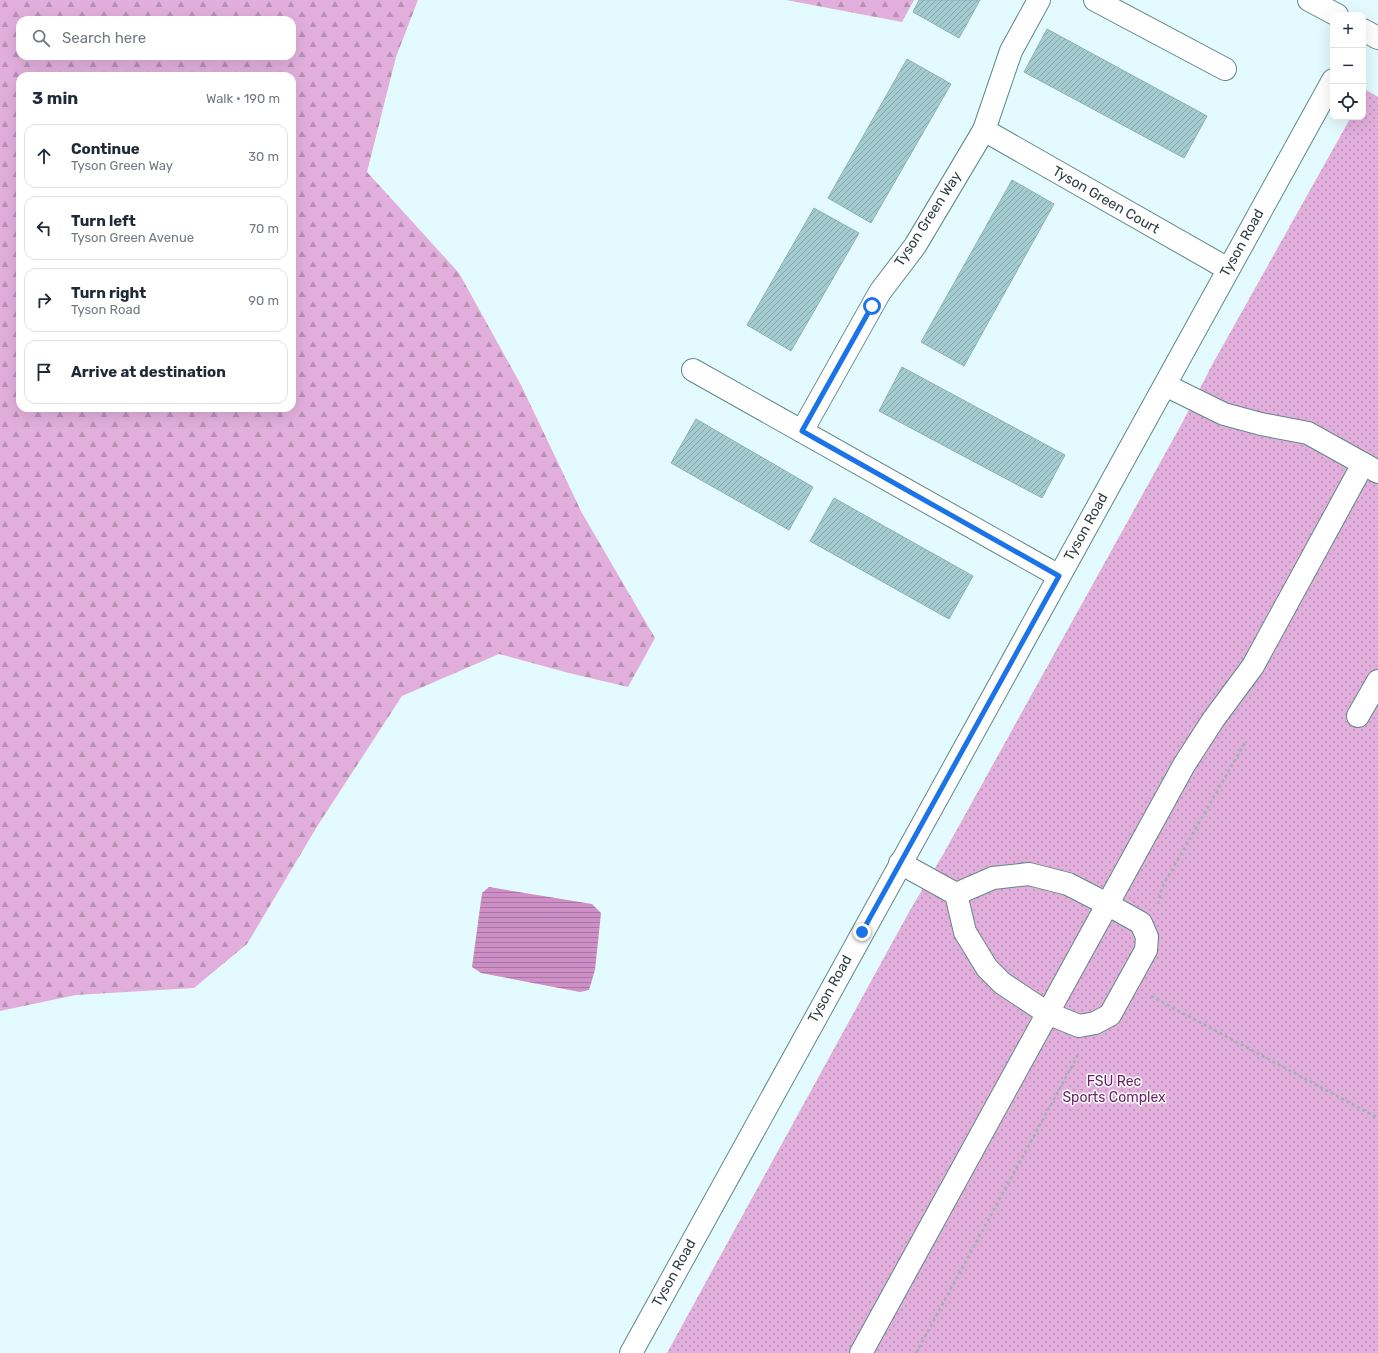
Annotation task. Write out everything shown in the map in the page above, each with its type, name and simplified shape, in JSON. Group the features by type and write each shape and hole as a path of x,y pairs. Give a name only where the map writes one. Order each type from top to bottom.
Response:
{"street":[{"name":"Tyson Green Way","path":"802,431 880,292 915,246 984,130 1011,51 1039,0"},
{"path":"1095,0 1225,69"},
{"path":"1310,0 1331,12"},
{"path":"1366,32 1378,38"},
{"name":"Tyson Road","path":"631,1353 1331,84"},
{"name":"Tyson Green Court","path":"984,130 1228,269"},
{"path":"693,370 1059,576"},
{"path":"861,1353 1184,765 1213,720 1253,666 1371,468 1308,433 1261,424 1224,414 1165,385"},
{"path":"1358,716 1378,681"},
{"path":"900,863 956,894 965,932 987,968 1002,983 1047,1013 1079,1026 1095,1023 1110,1015 1146,950 1147,937 1141,923 1108,904 1068,884 1029,874 994,878 956,894"}],"path":[{"path":"1148,994 1378,1118"}],"green space":[{"path":"0,0 418,0 396,57 367,172 459,273 521,385 582,513 655,638 628,687 499,654 402,696 318,825 247,944 194,988 76,995 0,1011"},
{"path":"786,0 914,0 902,22"},
{"name":"FSU Rec Sports Complex","path":"1366,90 1378,97 1378,1353 667,1353 909,912 945,851 1181,425 1212,365 1349,120 1366,120"}],"shaded area":[{"path":"489,887 592,904 601,913 595,970 589,990 580,992 481,973 472,967 482,893"}],"building":[{"path":"919,0 980,0 959,38 913,12"},
{"path":"1047,29 1207,116 1184,158 1024,72"},
{"path":"907,59 951,84 871,223 828,198"},
{"path":"1012,180 1054,204 964,366 921,342"},
{"path":"814,208 859,233 791,351 747,325"},
{"path":"902,367 1065,455 1042,498 879,411"},
{"path":"696,419 813,487 789,530 671,463"},
{"path":"834,498 973,576 949,619 810,541"}],"route":[{"path":"862,932 1059,576 802,431 872,306"}]}
